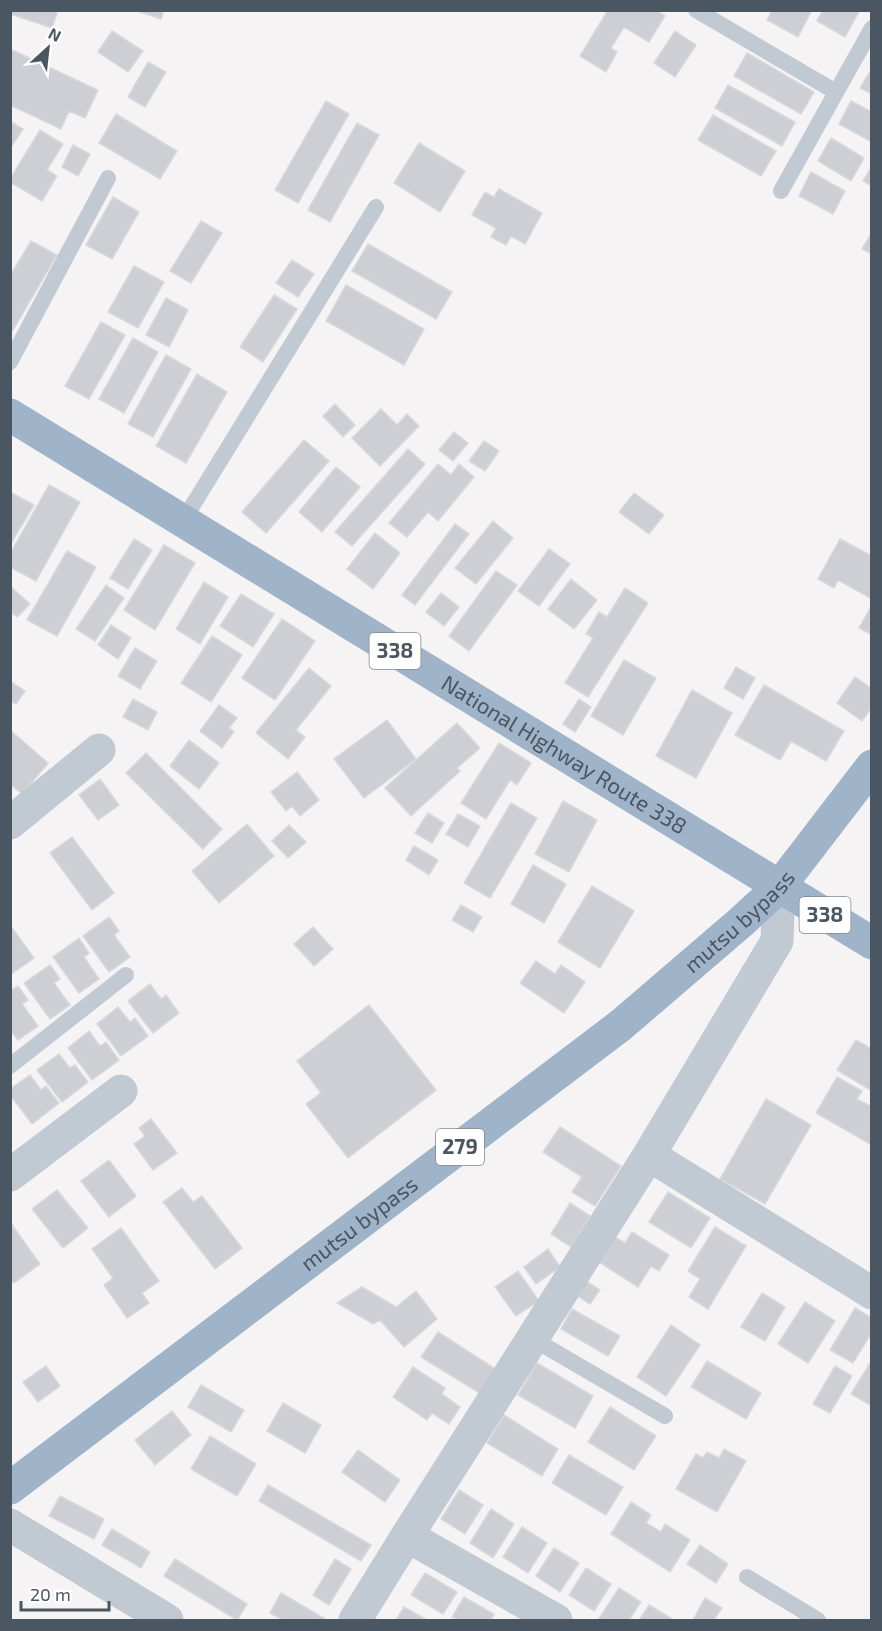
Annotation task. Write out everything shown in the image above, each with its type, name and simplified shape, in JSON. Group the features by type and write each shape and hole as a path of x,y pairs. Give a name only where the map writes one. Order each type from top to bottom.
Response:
{"highway":[{"name":"National Highway Route 338","path":"10,416 872,944"},
{"name":"mutsu bypass","path":"10,1488 621,1025 779,887 872,766"}],"street":[{"path":"10,823 99,750"},
{"path":"355,1620 649,1155 777,942 779,887"},
{"path":"10,1175 121,1091"},
{"path":"649,1155 872,1293"},
{"path":"10,1525 167,1620"},
{"path":"407,1536 554,1620"}],"lane":[{"path":"696,10 836,92"},
{"path":"781,191 872,28"},
{"path":"10,362 108,178"},
{"path":"183,521 376,207"},
{"path":"10,1066 126,975"},
{"path":"533,1339 665,1416"},
{"path":"747,1576 818,1620"}],"building":[{"path":"10,10 58,10 52,28 10,14"},
{"path":"134,10 164,10 161,19"},
{"path":"608,10 656,10 665,16 649,42 624,27 611,48 617,52 606,72 580,56"},
{"path":"772,10 812,10 798,37 767,20"},
{"path":"823,10 860,10 845,37 817,21"},
{"path":"112,31 143,51 128,72 98,52"},
{"path":"675,31 696,45 675,77 654,63"},
{"path":"10,49 98,90 85,118 69,111 61,129 10,105"},
{"path":"747,53 814,92 801,114 734,76"},
{"path":"148,62 166,72 145,107 128,97"},
{"path":"872,68 872,94 860,88"},
{"path":"728,85 795,122 782,146 715,108"},
{"path":"326,101 349,114 298,203 275,190"},
{"path":"851,101 872,112 870,141 839,124"},
{"path":"116,114 177,151 160,179 99,143"},
{"path":"713,115 776,151 761,176 698,140"},
{"path":"10,121 23,129 10,149"},
{"path":"357,123 379,135 330,222 308,210"},
{"path":"40,130 63,144 47,170 57,176 42,201 10,182"},
{"path":"831,138 864,158 851,181 818,161"},
{"path":"419,143 465,171 440,212 394,183"},
{"path":"73,145 90,154 78,176 62,167"},
{"path":"872,166 872,186 863,181"},
{"path":"811,172 845,191 833,214 799,196"},
{"path":"499,189 542,213 525,244 511,236 506,245 491,237 496,228 472,215 485,192 494,197"},
{"path":"113,197 139,212 112,259 86,245"},
{"path":"201,221 222,233 191,283 170,271"},
{"path":"872,232 872,254 862,249"},
{"path":"31,241 57,255 10,335 10,276"},
{"path":"368,244 452,292 436,319 352,271"},
{"path":"292,260 314,274 298,297 276,283"},
{"path":"134,266 164,282 138,328 108,312"},
{"path":"346,285 424,329 404,365 326,321"},
{"path":"274,295 297,309 263,362 240,347"},
{"path":"166,298 188,310 169,347 146,335"},
{"path":"101,322 125,335 89,399 65,386"},
{"path":"133,338 158,352 124,413 99,399"},
{"path":"166,355 191,369 153,437 128,424"},
{"path":"197,374 227,392 186,463 156,446"},
{"path":"335,404 355,425 343,437 323,416"},
{"path":"381,409 397,425 407,414 419,426 380,466 352,438"},
{"path":"454,432 468,443 453,461 439,450"},
{"path":"304,440 329,461 266,533 242,512"},
{"path":"484,441 499,451 485,471 469,461"},
{"path":"408,449 425,464 352,546 335,532"},
{"path":"438,464 451,475 459,464 474,477 438,521 428,512 407,537 389,523"},
{"path":"336,467 360,487 322,532 299,512"},
{"path":"49,485 80,502 36,581 10,567 10,554"},
{"path":"10,492 34,505 10,545"},
{"path":"634,493 664,515 649,534 619,512"},
{"path":"493,521 513,538 476,584 455,568"},
{"path":"455,524 469,534 415,605 402,595"},
{"path":"375,533 400,553 373,589 347,569"},
{"path":"134,539 152,550 128,589 110,578"},
{"path":"840,539 872,556 872,599 838,580 834,588 818,579"},
{"path":"164,545 195,563 155,630 124,610"},
{"path":"549,549 570,564 539,606 518,591"},
{"path":"67,551 96,567 57,636 27,620"},
{"path":"496,571 517,585 469,651 449,636"},
{"path":"571,579 597,600 574,629 548,609"},
{"path":"204,582 228,597 200,644 176,629"},
{"path":"106,585 124,598 95,641 76,629"},
{"path":"10,586 30,604 17,617 10,611"},
{"path":"625,588 648,603 588,697 565,683 593,638 586,634 599,612 607,617"},
{"path":"441,593 459,607 444,626 426,612"},
{"path":"241,594 274,614 253,647 220,626"},
{"path":"872,605 872,635 859,628"},
{"path":"282,619 315,641 275,700 242,678"},
{"path":"111,625 131,638 118,659 98,645"},
{"path":"212,636 242,655 211,702 181,683"},
{"path":"135,648 157,661 140,689 118,676"},
{"path":"624,660 656,678 623,735 591,716"},
{"path":"736,667 755,678 743,699 724,688"},
{"path":"309,668 331,686 296,730 305,737 288,759 256,733"},
{"path":"855,677 872,689 872,707 862,721 837,703"},
{"path":"10,681 25,691 16,704 10,700"},
{"path":"764,685 844,731 826,761 791,741 780,760 735,735"},
{"path":"692,690 732,713 696,778 656,756"},
{"path":"133,699 157,712 148,730 123,717"},
{"path":"579,699 591,707 575,732 563,724"},
{"path":"219,705 237,718 229,728 234,732 222,748 200,731"},
{"path":"387,720 416,759 364,798 334,759"},
{"path":"457,723 480,748 457,768 460,771 411,816 385,788"},
{"path":"10,730 48,763 22,794 10,784"},
{"path":"189,740 219,763 199,789 170,766"},
{"path":"499,743 531,763 517,785 510,780 486,819 461,803"},
{"path":"146,753 222,829 203,849 126,773"},
{"path":"297,772 319,800 300,816 292,806 286,811 271,792"},
{"path":"100,779 119,805 98,820 79,795"},
{"path":"563,801 597,820 569,872 535,854"},
{"path":"511,803 537,818 490,898 464,883"},
{"path":"428,813 444,823 432,843 415,833"},
{"path":"458,814 480,826 468,847 446,834"},
{"path":"247,824 274,856 219,903 192,871"},
{"path":"289,825 306,842 288,858 272,841"},
{"path":"72,837 114,893 92,910 50,853"},
{"path":"414,846 438,860 429,875 406,860"},
{"path":"533,865 566,884 544,923 511,904"},
{"path":"592,886 634,911 600,968 558,942"},
{"path":"461,905 482,917 473,932 452,920"},
{"path":"109,917 119,931 114,935 130,957 109,972 83,936"},
{"path":"10,925 34,958 10,975"},
{"path":"313,927 333,949 314,966 294,944"},
{"path":"79,938 89,953 84,957 99,979 79,993 53,957"},
{"path":"536,961 555,974 561,965 585,982 564,1013 520,983"},
{"path":"50,965 60,979 54,983 70,1005 50,1019 24,983"},
{"path":"150,984 161,999 166,995 179,1013 153,1033 128,1001"},
{"path":"18,986 28,1000 22,1004 38,1026 18,1040 10,1030 10,991"},
{"path":"369,1005 436,1090 348,1158 306,1104 321,1093 297,1061"},
{"path":"118,1007 130,1022 135,1018 148,1036 121,1056 97,1024"},
{"path":"89,1031 100,1046 106,1042 119,1060 92,1080 68,1048"},
{"path":"856,1040 872,1049 870,1066 872,1067 872,1091 837,1070"},
{"path":"59,1054 70,1068 75,1065 88,1082 62,1102 37,1070"},
{"path":"30,1075 41,1090 46,1086 59,1103 32,1124 10,1095 10,1089"},
{"path":"837,1077 862,1091 857,1099 872,1107 872,1141 870,1144 816,1113"},
{"path":"766,1099 811,1125 765,1204 720,1179"},
{"path":"151,1119 177,1153 153,1170 134,1144 145,1136 139,1128"},
{"path":"560,1127 621,1166 595,1206 572,1192 582,1177 543,1152"},
{"path":"109,1160 136,1196 109,1217 81,1181"},
{"path":"182,1188 193,1202 202,1196 242,1248 215,1269 163,1202"},
{"path":"57,1190 88,1228 63,1248 32,1209"},
{"path":"668,1192 710,1218 691,1248 649,1222"},
{"path":"570,1203 590,1216 571,1247 551,1234"},
{"path":"10,1222 40,1264 14,1283 10,1278"},
{"path":"715,1227 746,1246 708,1309 689,1297 700,1279 688,1271"},
{"path":"121,1228 159,1281 142,1293 149,1303 127,1318 104,1285 113,1278 92,1249"},
{"path":"632,1232 669,1255 659,1271 651,1266 638,1287 599,1262 615,1237 625,1243"},
{"path":"548,1249 560,1267 536,1284 524,1267"},
{"path":"518,1271 539,1301 516,1316 495,1287"},
{"path":"586,1281 600,1290 590,1304 576,1295"},
{"path":"362,1287 396,1307 416,1291 437,1319 404,1347 380,1320 373,1324 337,1303"},
{"path":"762,1293 785,1307 765,1341 741,1327"},
{"path":"805,1302 835,1321 808,1363 778,1344"},
{"path":"855,1308 872,1318 872,1332 853,1363 830,1350"},
{"path":"572,1309 620,1336 608,1356 561,1329"},
{"path":"671,1325 700,1345 666,1396 637,1377"},
{"path":"438,1332 497,1370 481,1394 421,1357"},
{"path":"872,1360 872,1406 851,1394"},
{"path":"707,1361 761,1393 746,1419 691,1387"},
{"path":"537,1363 593,1396 575,1428 518,1395"},
{"path":"46,1366 60,1386 38,1402 23,1382"},
{"path":"835,1366 852,1376 830,1413 813,1404"},
{"path":"413,1367 445,1388 442,1394 460,1407 449,1424 432,1413 427,1420 393,1397"},
{"path":"201,1385 244,1410 231,1432 188,1407"},
{"path":"283,1403 321,1425 305,1453 267,1431"},
{"path":"610,1407 656,1436 634,1470 588,1442"},
{"path":"172,1411 191,1435 155,1465 135,1440"},
{"path":"504,1415 558,1449 542,1476 487,1443"},
{"path":"210,1436 256,1464 237,1496 191,1469"},
{"path":"724,1449 746,1461 717,1512 676,1489 696,1454 703,1458 707,1452 719,1458"},
{"path":"358,1450 400,1480 385,1502 342,1472"},
{"path":"569,1455 623,1487 606,1515 552,1483"},
{"path":"268,1485 371,1545 361,1561 259,1501"},
{"path":"459,1490 483,1505 465,1534 441,1519"},
{"path":"60,1496 104,1519 94,1539 49,1516"},
{"path":"631,1502 651,1515 646,1523 661,1532 665,1524 690,1540 670,1572 611,1534"},
{"path":"491,1509 514,1524 493,1558 470,1543"},
{"path":"522,1527 547,1543 528,1573 503,1557"},
{"path":"112,1529 150,1552 141,1568 102,1545"},
{"path":"700,1545 728,1564 716,1583 687,1564"},
{"path":"554,1548 579,1563 560,1592 536,1576"},
{"path":"175,1559 247,1604 237,1620 164,1576"},
{"path":"335,1559 351,1569 329,1605 313,1595"},
{"path":"586,1568 611,1584 594,1611 569,1595"},
{"path":"425,1573 457,1592 443,1614 411,1595"},
{"path":"619,1588 641,1602 629,1620 598,1620"},
{"path":"281,1593 327,1620 283,1620 270,1613"},
{"path":"464,1597 494,1614 491,1620 457,1620 452,1617"},
{"path":"705,1598 722,1608 714,1620 693,1620"},
{"path":"649,1605 674,1620 639,1620"},
{"path":"404,1607 427,1620 396,1620"}]}
